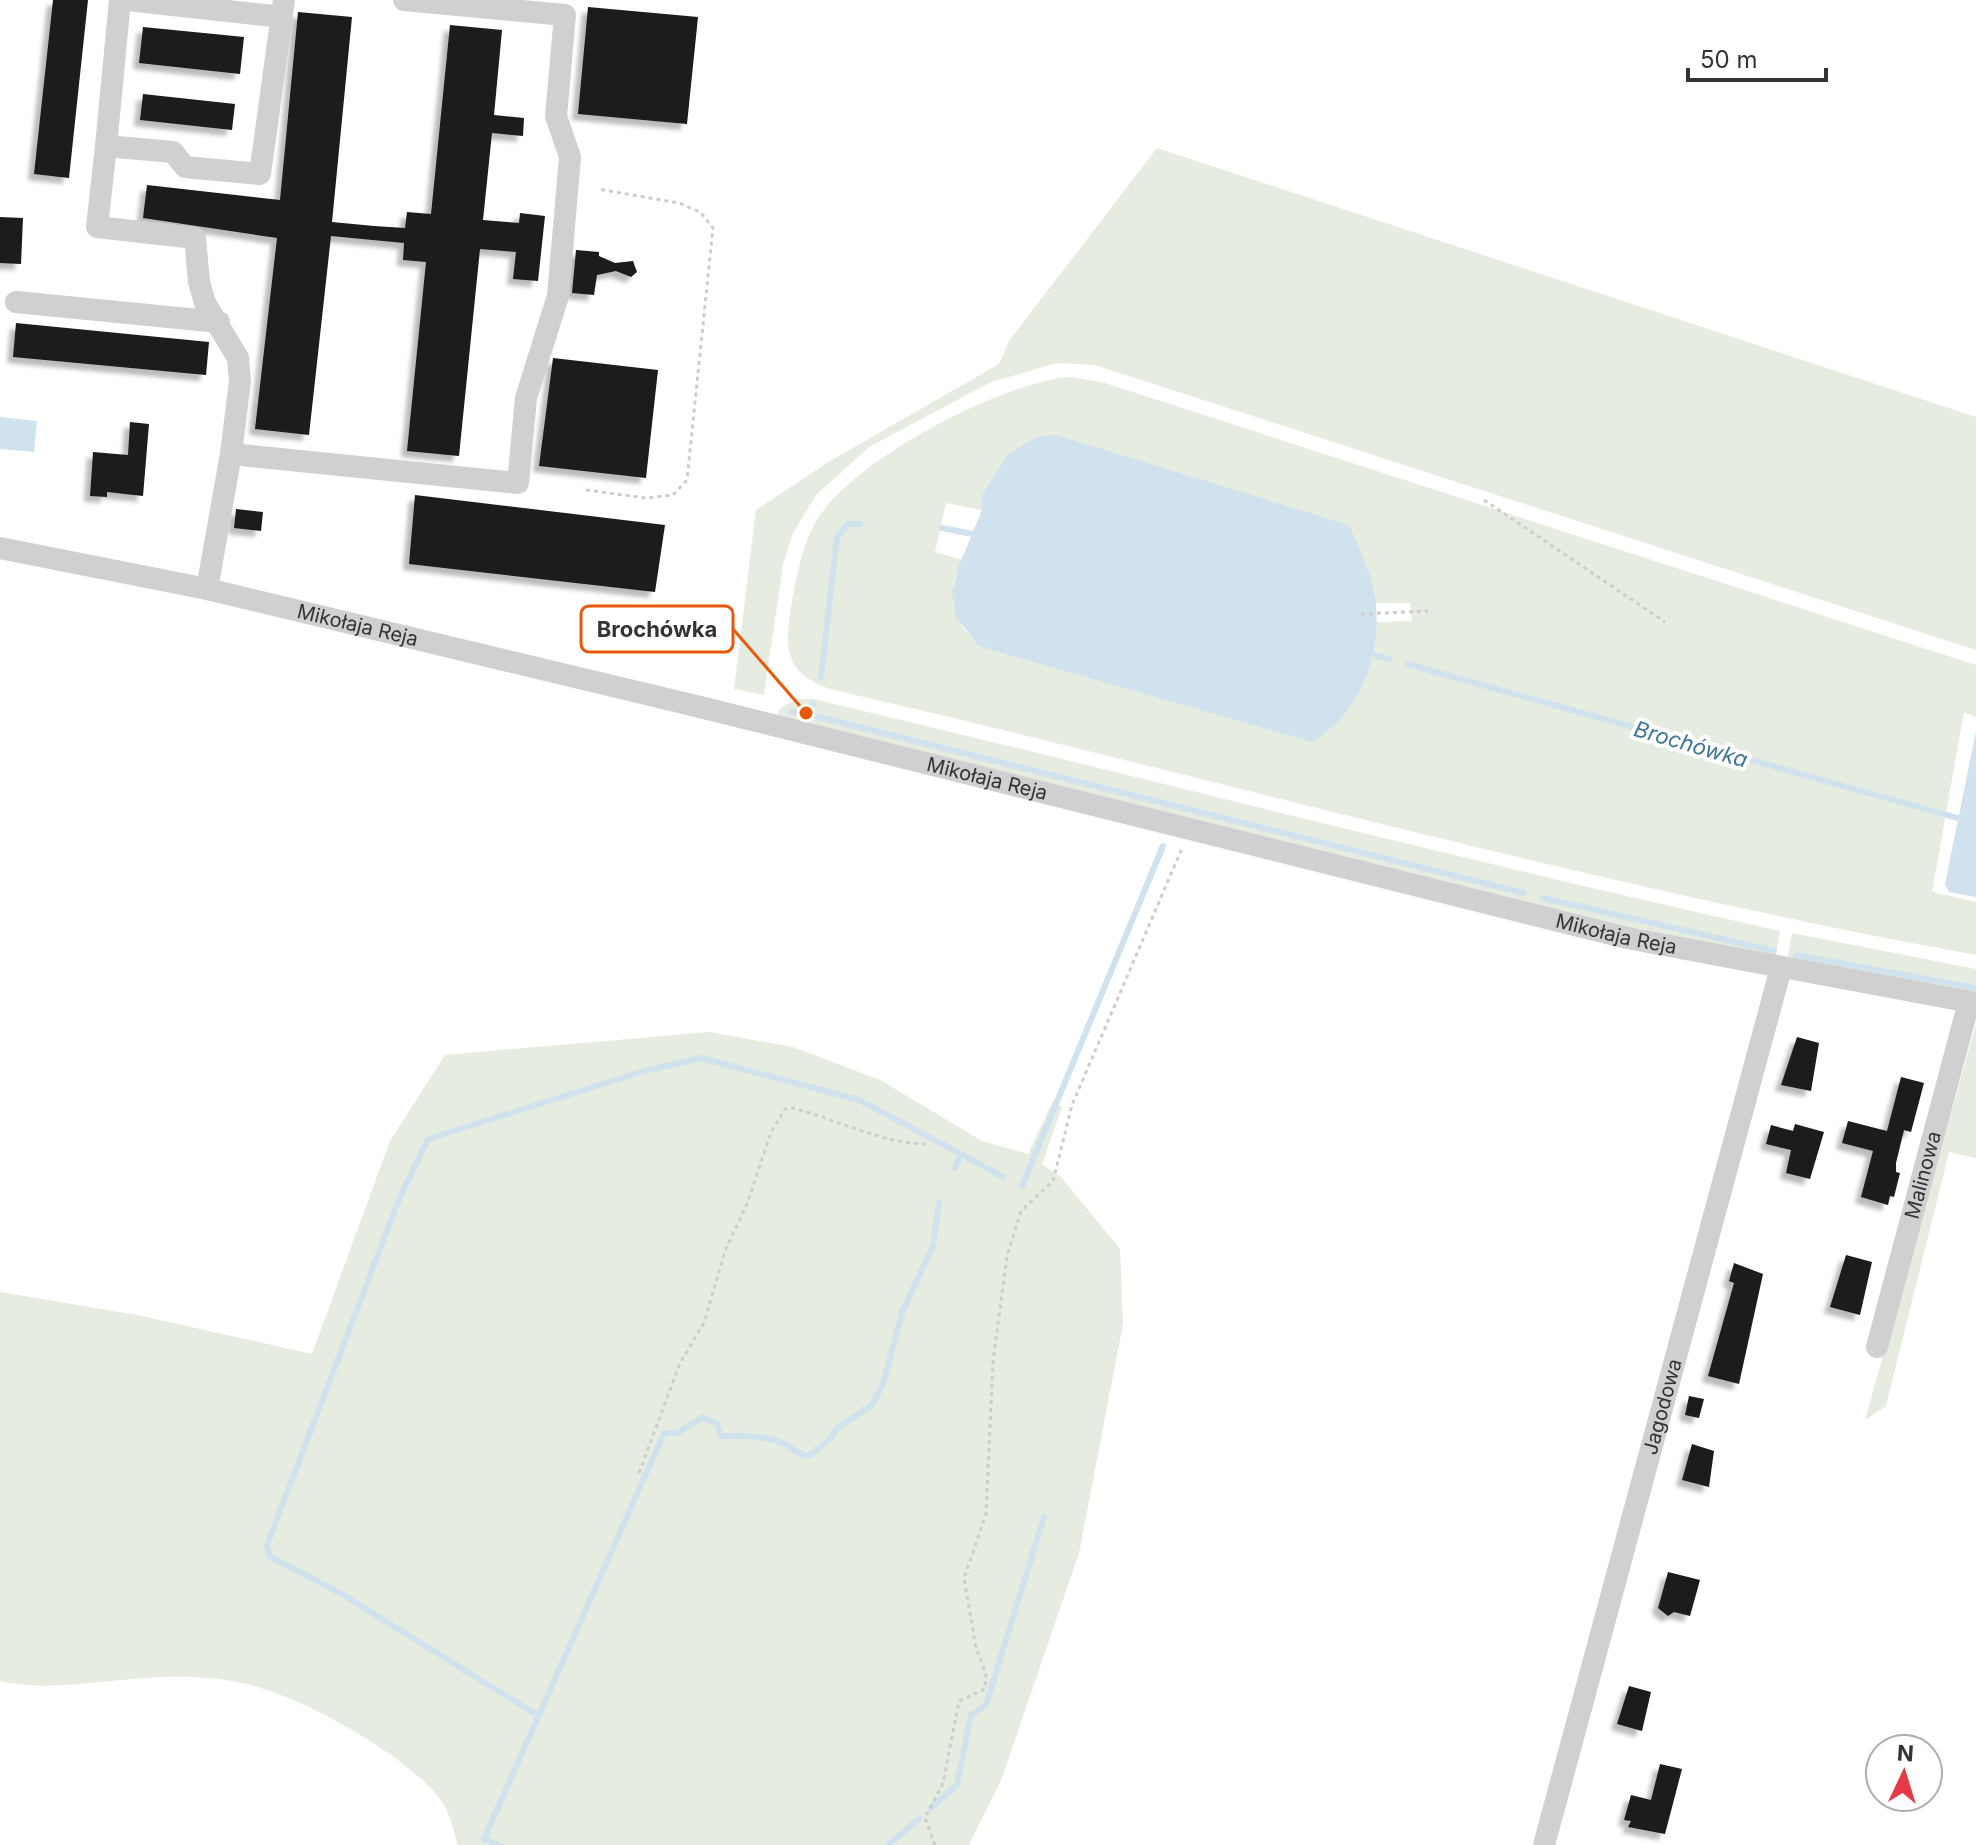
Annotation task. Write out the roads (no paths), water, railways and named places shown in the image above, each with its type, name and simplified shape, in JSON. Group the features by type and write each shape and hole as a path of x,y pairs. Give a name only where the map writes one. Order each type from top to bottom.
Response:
{"street":[{"path":"120,0 97,227 195,238 199,282 205,303 238,358 240,381 231,454 207,589"},
{"path":"106,146 173,152 185,167 260,174 283,8 127,0"},
{"path":"231,454 518,483 526,398 558,296 570,157 556,116 565,15 404,0"},
{"path":"16,302 219,322"},
{"name":"Mikołaja Reja","path":"0,548 207,589 1191,828 1627,938 1972,1002"},
{"name":"Jagodowa","path":"1544,1845 1781,968"},
{"name":"Malinowa","path":"1877,1347 1972,1002"}],"water":[{"path":"0,417 37,421 34,452 0,449"},
{"path":"1056,435 1349,525 1372,583 1376,605 1374,651 1358,693 1330,729 1312,742 979,646 956,617 952,593 958,568 982,510 982,495 1007,455 1037,437"},
{"path":"1976,731 1976,897 1949,892 1945,884"}],"waterway":[{"name":"Brochówka","path":"821,677 837,537 848,524 860,524"},
{"name":"Brochówka","path":"942,528 978,535"},
{"name":"Brochówka","path":"1367,653 1389,659"},
{"name":"Brochówka","path":"1407,664 1976,823"},
{"name":"Brochówka","path":"792,712 806,713 813,704"},
{"path":"803,713 1524,893"},
{"path":"1022,1186 1163,846"},
{"path":"1543,898 1774,951"},
{"path":"1796,955 1976,988"},
{"path":"537,1715 340,1593 269,1556 267,1545 400,1197 428,1139 644,1071 701,1058 859,1100 961,1154"},
{"path":"955,1168 961,1154 1003,1177"},
{"path":"500,1845 484,1839 664,1433 677,1433 703,1417 717,1424 721,1436 773,1440 809,1456 830,1439 837,1428 872,1405 883,1384 903,1310 933,1246 939,1202"},
{"path":"931,1808 957,1785 971,1715 986,1705 1044,1517"},
{"path":"888,1845 919,1819"}],"place":[{"name":"Brochówka","path":"806,713"}]}
